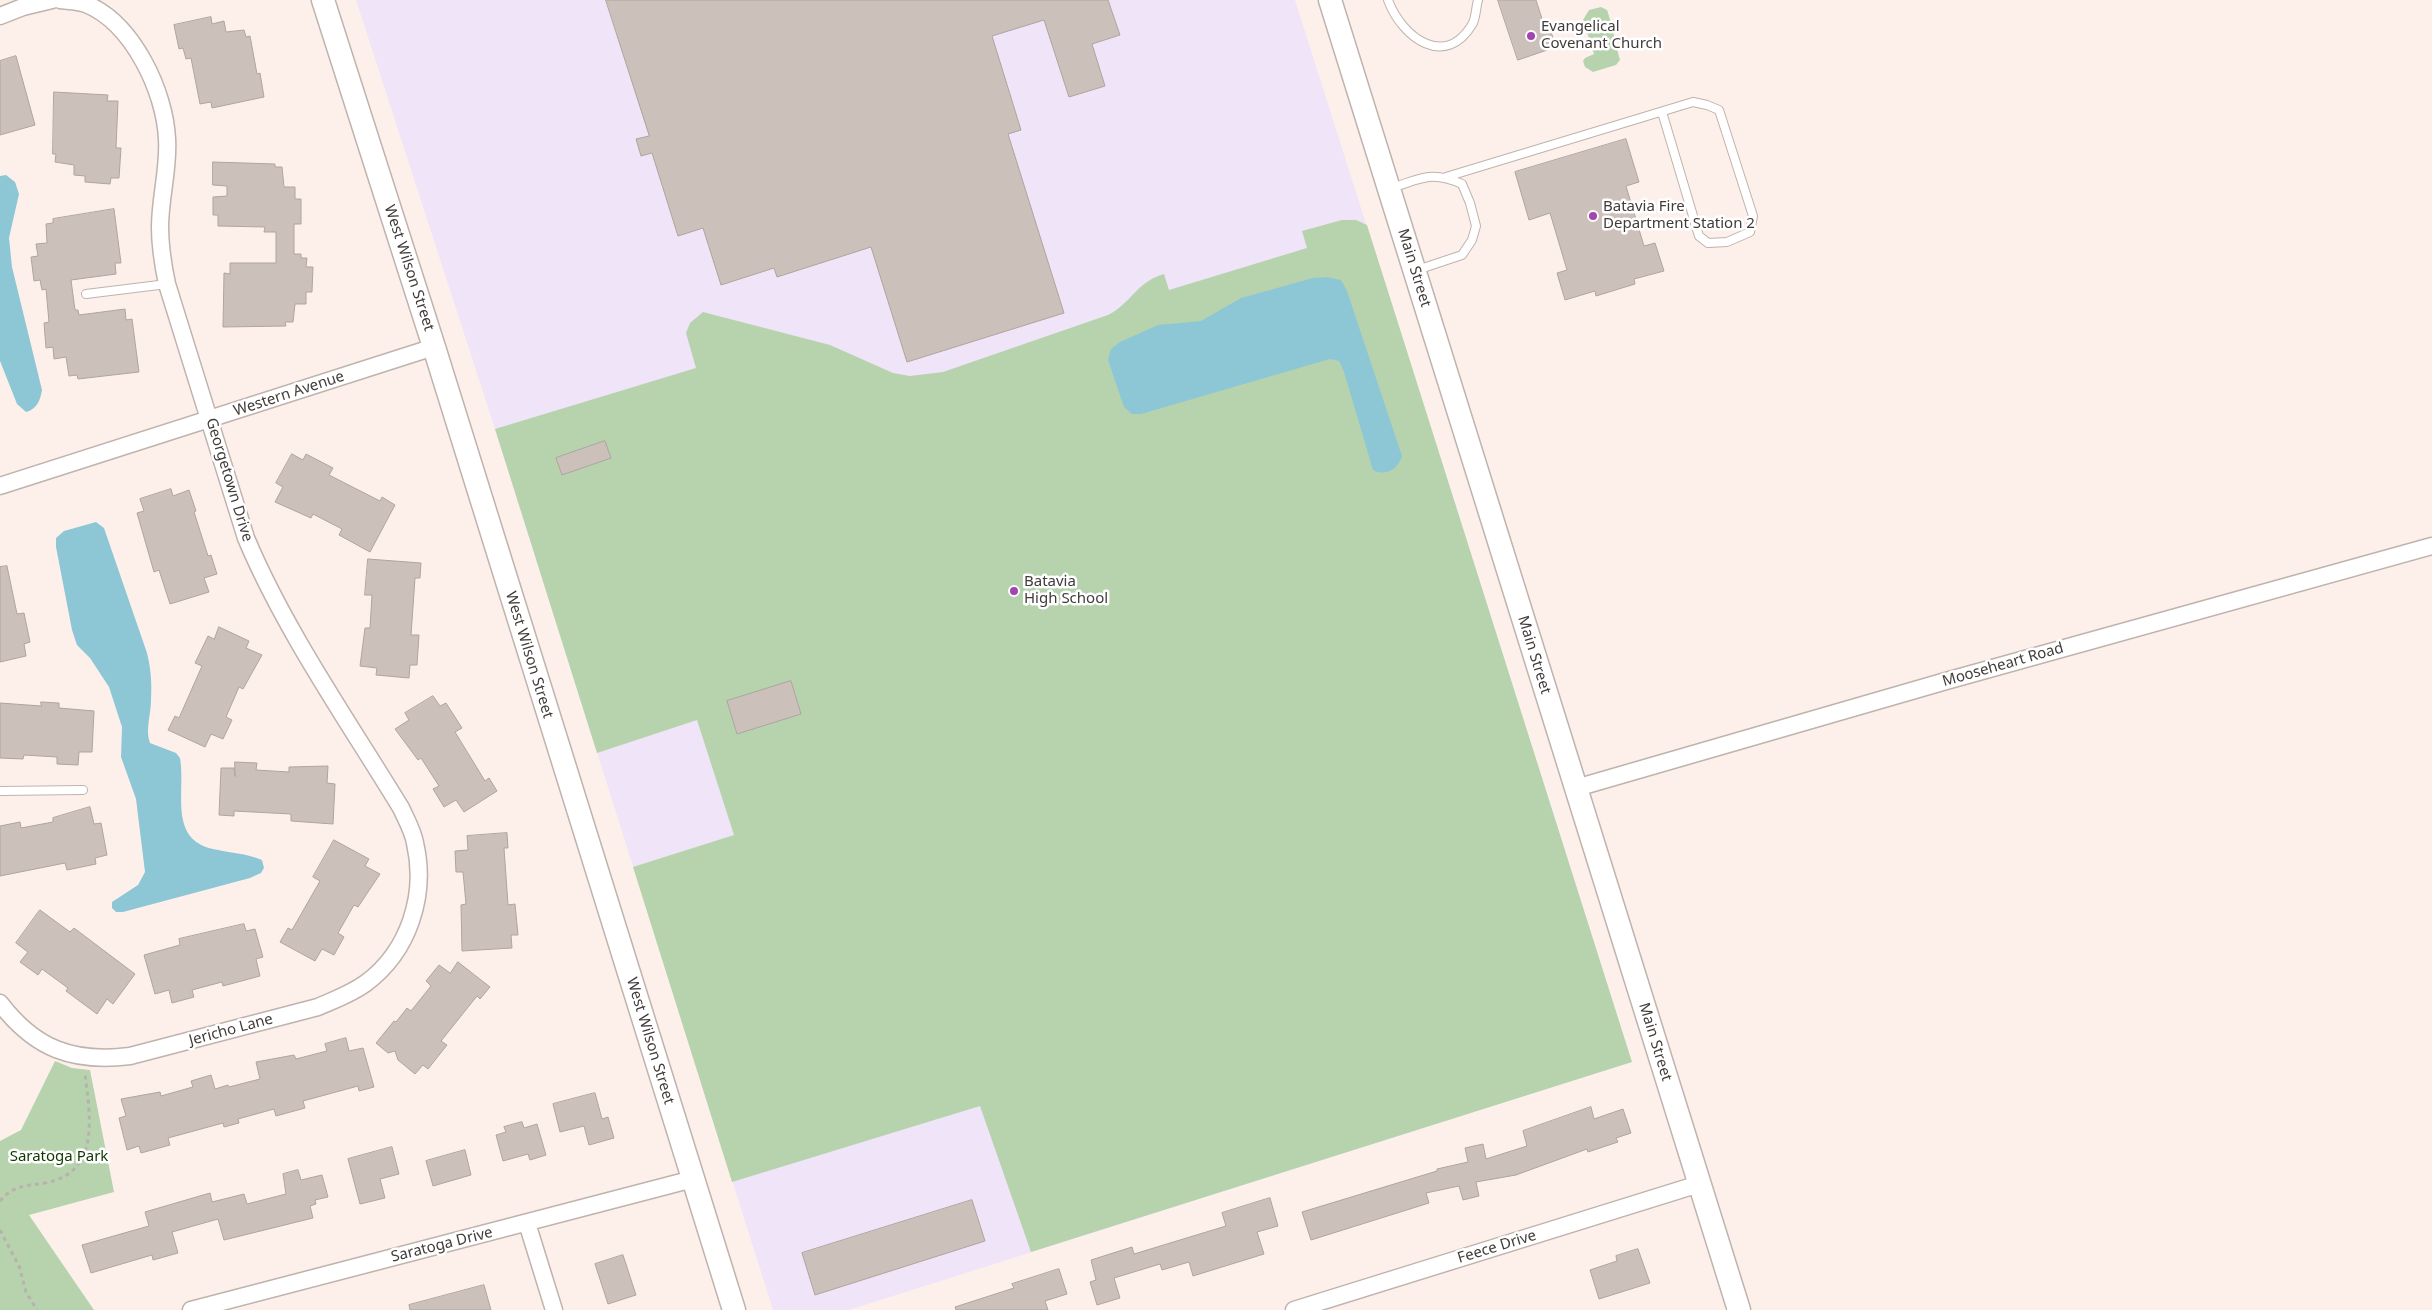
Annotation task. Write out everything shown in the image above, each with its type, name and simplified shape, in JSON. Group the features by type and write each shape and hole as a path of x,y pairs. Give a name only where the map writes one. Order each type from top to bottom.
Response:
{"main road":[{"name":"West Wilson Street","path":"323,0 434,347 734,1310"},
{"name":"Main Street","path":"1330,0 1739,1310"}],"street":[{"path":"0,16 23,7 52,0"},
{"name":"Georgetown Drive","path":"60,0 86,4 118,25 140,55 158,94 166,118 168,141 160,226 162,256 167,284 246,538 261,574 280,609 401,808 415,842 420,880 415,914 401,944"},
{"name":"Western Avenue","path":"0,486 434,347"},
{"name":"Mooseheart Road","path":"1576,788 1946,681 2432,546"},
{"name":"Jericho Lane","path":"0,1003 15,1022 42,1044 79,1056 103,1059 130,1056 318,1007 366,983 386,964 401,944"},
{"name":"Saratoga Drive","path":"191,1310 693,1179"},
{"name":"Feece Drive","path":"1294,1310 1700,1184"},
{"path":"528,1223 554,1310"}],"lane":[{"path":"1388,0 1402,26 1418,42 1435,46 1451,44 1464,34 1474,21 1478,0"},
{"path":"1389,188 1426,177 1446,177 1693,102 1707,104 1719,110 1753,216 1750,232 1726,242 1708,243 1699,236 1662,112"},
{"path":"1414,271 1462,254 1472,240 1476,226 1470,203 1462,184 1446,177"},
{"path":"86,294 167,284"},
{"path":"0,791 83,790"}],"path":[{"path":"0,1201 14,1188 48,1183 60,1178 78,1162 89,1141 90,1128 85,1074"},
{"path":"0,1230 19,1266 26,1292 37,1310"}],"shaded area":[{"name":"Batavia High School","path":"356,0 1295,0 1632,1062 849,1310 773,1310 495,429"}],"green space":[{"path":"1601,7 1607,10 1620,60 1616,65 1593,72 1585,67 1583,61 1594,54 1583,20 1589,10"},
{"name":"Batavia High School","path":"1342,220 1356,220 1367,225 1632,1062 1031,1252 980,1106 732,1182 633,867 734,835 697,720 597,753 495,429 696,368 686,333 690,323 703,312 830,345 893,373 910,376 943,372 1108,315 1123,305 1146,283 1164,274 1169,290 1307,248 1302,231"},
{"name":"Saratoga Park","path":"55,1061 72,1068 90,1070 114,1192 29,1215 94,1310 0,1310 0,1141 21,1130"}],"water":[{"path":"6,175 15,182 19,194 9,238 12,267 42,390 37,404 33,409 26,412 17,404 0,361 0,176"},
{"path":"1327,277 1341,280 1347,291 1402,456 1398,465 1391,470 1382,473 1373,470 1339,361 1330,359 1141,414 1132,414 1124,407 1108,360 1111,349 1120,342 1158,325 1201,321 1241,298 1313,278"},
{"path":"96,522 104,528 147,653 151,682 151,706 148,728 150,743 176,753 180,758 184,825 199,844 262,860 264,868 261,873 250,878 123,912 116,912 112,908 112,902 138,885 145,872 136,799 121,757 122,727 109,687 90,658 77,645 72,630 56,547 56,538 64,531"}],"building":[{"path":"606,0 1108,0 1120,35 1092,44 1105,86 1069,97 1044,20 992,36 1021,130 1008,134 1064,313 907,362 871,247 777,277 774,268 721,285 703,228 678,236 652,153 641,156 636,139 649,136"},
{"name":"Evangelical Covenant Church","path":"1498,0 1536,0 1544,25 1548,23 1556,47 1518,60"},
{"path":"211,17 212,24 224,21 226,32 244,30 246,37 250,36 257,74 260,73 264,97 212,108 211,102 200,104 191,58 186,59 183,48 179,49 174,25"},
{"path":"16,56 35,125 0,135 0,61"},
{"path":"54,92 108,95 107,101 118,101 116,148 121,148 119,178 111,178 110,184 85,182 85,176 74,175 74,165 55,162 56,154 53,154"},
{"name":"Batavia Fire Department Station 2","path":"1626,139 1639,182 1626,186 1644,246 1655,243 1664,271 1634,279 1635,284 1596,296 1595,291 1565,300 1557,273 1567,270 1550,213 1529,220 1515,172"},
{"path":"213,162 275,164 275,167 282,167 284,187 295,187 295,199 301,199 301,224 294,224 294,254 301,254 301,258 307,258 306,267 313,267 312,292 306,292 306,304 295,304 293,322 285,322 286,326 223,327 224,273 230,274 230,263 276,263 276,232 264,232 265,227 218,226 218,215 213,215 213,197 227,196 227,186 213,185"},
{"path":"114,209 121,263 115,263 116,274 71,280 75,310 78,310 79,315 125,309 126,320 132,319 139,372 78,379 77,375 69,376 66,357 54,359 53,347 46,348 44,323 49,322 46,289 42,290 40,280 34,281 31,257 38,256 36,244 47,243 46,224 53,223 53,219"},
{"path":"605,441 611,458 562,475 556,458"},
{"path":"292,454 303,460 306,454 333,468 329,475 380,501 382,497 395,505 370,552 339,535 342,529 313,514 311,518 275,502 283,487 276,483"},
{"path":"171,489 173,496 189,490 208,556 211,555 217,574 204,578 209,592 170,604 159,570 154,572 137,513 144,511 140,499"},
{"path":"368,559 421,563 420,578 415,578 411,635 419,635 417,665 410,665 409,678 376,675 377,668 360,666 365,628 370,628 372,595 365,595"},
{"path":"7,566 17,614 24,613 30,642 24,644 26,656 0,662 0,567"},
{"path":"219,627 249,641 246,648 262,655 243,689 239,687 226,717 232,720 223,739 211,734 205,747 168,730 175,716 179,718 202,666 195,663 208,636 214,639"},
{"path":"791,681 801,714 737,734 727,701"},
{"path":"433,696 440,706 446,703 462,728 455,732 485,781 489,778 497,791 464,812 456,800 444,807 433,789 439,786 421,758 418,760 395,729 409,720 405,713"},
{"path":"41,702 59,703 59,708 94,711 92,752 79,752 78,765 57,764 57,757 24,755 23,759 0,758 0,703 41,706"},
{"path":"235,762 257,763 256,770 289,772 289,767 328,766 327,783 335,784 333,824 291,821 291,814 234,811 234,816 219,815 221,768 234,768 235,776"},
{"path":"90,807 94,824 101,823 107,855 95,858 96,864 67,870 65,863 0,876 0,826 20,822 21,828 53,822 53,818"},
{"path":"507,833 508,848 504,848 508,905 515,904 518,935 511,935 512,948 462,951 461,905 466,904 463,872 456,872 455,851 468,850 467,836"},
{"path":"334,840 369,859 365,866 380,874 358,907 354,905 338,933 344,937 334,955 322,949 315,961 280,942 288,928 292,930 320,881 313,877"},
{"path":"40,910 70,932 74,928 135,974 113,1004 107,999 97,1014 66,991 68,988 42,969 38,975 20,962 28,952 16,943"},
{"path":"244,924 246,931 255,929 263,957 256,959 260,976 223,986 222,982 192,990 194,997 172,1003 169,990 155,994 144,955 180,945 179,939"},
{"path":"458,962 490,987 480,999 477,996 441,1041 447,1045 428,1069 423,1065 415,1074 398,1060 395,1051 388,1053 376,1043 407,1008 411,1011 431,986 426,981 439,965 450,973"},
{"path":"346,1038 349,1051 363,1048 374,1087 359,1091 358,1086 303,1101 305,1108 276,1116 274,1109 238,1119 239,1123 224,1127 223,1123 168,1138 170,1145 141,1153 139,1146 127,1150 119,1118 126,1116 121,1099 160,1092 161,1096 193,1087 191,1081 211,1075 215,1089 260,1079 256,1062 294,1055 296,1059 327,1051 325,1044"},
{"path":"595,1093 602,1119 608,1117 614,1138 589,1145 584,1126 560,1132 553,1104"},
{"path":"1591,1107 1594,1119 1623,1109 1631,1133 1616,1138 1618,1142 1588,1152 1587,1149 1516,1175 1476,1182 1479,1196 1463,1200 1459,1186 1426,1193 1429,1203 1311,1240 1302,1212 1437,1171 1437,1169 1468,1162 1465,1148 1483,1144 1486,1159 1527,1146 1523,1131"},
{"path":"522,1122 524,1128 537,1124 546,1155 530,1160 528,1154 503,1161 496,1135 506,1132 504,1127"},
{"path":"392,1147 399,1174 380,1179 385,1198 360,1204 348,1159"},
{"path":"465,1150 471,1175 433,1186 426,1161"},
{"path":"298,1170 301,1180 322,1175 328,1197 315,1200 316,1204 310,1206 313,1218 224,1240 218,1219 172,1232 178,1253 153,1260 152,1255 91,1273 82,1245 149,1226 145,1212 210,1193 212,1202 244,1194 247,1204 286,1194 283,1174"},
{"path":"1270,1198 1278,1226 1257,1232 1264,1254 1193,1276 1189,1262 1162,1270 1160,1264 1114,1278 1120,1298 1097,1305 1090,1282 1096,1280 1091,1260 1132,1247 1134,1254 1226,1226 1222,1213"},
{"path":"972,1200 985,1241 815,1295 802,1253"},
{"path":"1638,1249 1650,1283 1599,1299 1590,1270 1617,1261 1616,1256"},
{"path":"623,1255 636,1295 608,1304 595,1264"},
{"path":"1059,1269 1067,1294 1045,1301 1048,1310 956,1310 955,1307 1014,1288 1012,1284"},
{"path":"484,1285 491,1310 410,1310 409,1305"}],"place":[{"name":"Evangelical Covenant Church","path":"1531,36"},
{"name":"Batavia Fire Department Station 2","path":"1593,216"},
{"name":"Batavia High School","path":"1014,591"}]}
